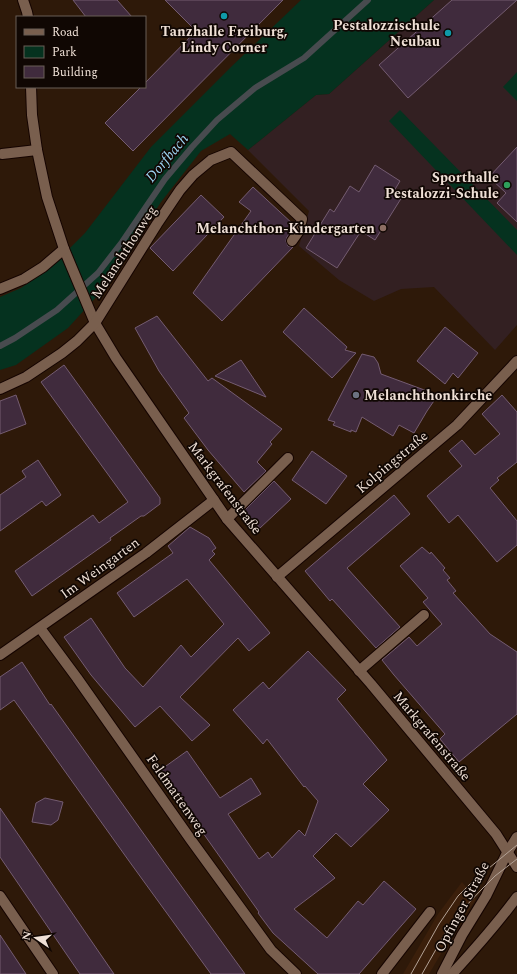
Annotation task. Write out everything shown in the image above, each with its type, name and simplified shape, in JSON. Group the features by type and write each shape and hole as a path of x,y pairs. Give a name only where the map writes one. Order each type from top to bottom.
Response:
{"street":[{"path":"23,0 28,16"},
{"name":"Markgrafenstraße","path":"31,88 32,115 37,150 47,197 64,249 95,323 116,358 227,519 359,671 496,834 511,853 517,867"},
{"path":"2,154 37,150"},
{"name":"Melanchthonweg","path":"0,389 26,378 77,341 95,323 180,190 193,175 211,160 231,152 302,219 299,231 292,241"},
{"path":"0,289 24,279 43,267 64,249"},
{"name":"Kolpingstraße","path":"277,577 457,425 517,361"},
{"path":"227,519 288,458"},
{"name":"Im Weingarten","path":"0,655 146,553 214,500"},
{"path":"359,671 424,615"},
{"name":"Feldmattenweg","path":"40,628 270,950 296,974"},
{"name":"Opfinger Straße","path":"442,974 462,935 511,853 517,837"},
{"path":"0,896 53,974"},
{"name":"Opfinger Straße","path":"452,974 481,942 517,897"},
{"path":"382,974 430,912"}],"shaded area":[{"path":"434,0 517,0 517,325 495,350 434,287 401,289 374,301 339,280 299,246 309,211 248,150 316,95 329,94"},
{"path":"462,882 476,899 452,935 429,974 403,974 438,914"}],"green space":[{"path":"301,0 434,0 329,94 316,95 248,150 230,134 201,151 161,202 107,285 68,328 16,365 0,370 0,297 21,288 52,266 85,233 151,147"},
{"path":"517,72 517,101 503,87"},
{"path":"400,110 517,230 517,255 389,121"}],"building":[{"path":"73,0 117,0 131,16 85,16"},
{"path":"165,0 283,0 133,151 105,123 140,88 146,88 146,82 196,31"},
{"name":"Pestalozzischule Neubau","path":"452,0 517,0 408,98 379,65"},
{"name":"Sporthalle Pestalozzi-Schule","path":"517,147 517,222 497,203 506,193 489,177"},
{"path":"375,165 400,181 394,191 402,197 375,240 361,231 337,268 306,248 330,209 334,212 350,186 359,192"},
{"path":"253,187 294,225 286,241 288,246 293,247 222,321 193,293 251,211 239,202"},
{"path":"201,195 224,217 173,271 150,248"},
{"path":"304,308 347,347 345,350 356,353 332,378 283,332"},
{"path":"157,316 208,381 212,378 282,429 270,442 272,444 257,462 266,471 244,492 208,450 184,418 189,413 159,371 135,328"},
{"path":"445,327 478,353 458,378 453,373 445,384 417,361"},
{"path":"362,354 374,357 378,363 381,374 438,395 414,433 399,425 393,436 362,417 356,432 351,430 351,432 333,425 335,422 328,420"},
{"path":"241,360 266,397 215,376"},
{"path":"64,365 160,498 160,504 110,538 111,540 32,596 15,571 93,515 99,523 128,502 41,382"},
{"path":"16,395 26,424 0,434 0,401"},
{"path":"502,395 517,412 517,462 497,478 499,480 490,488 517,521 517,545 497,562 458,515 449,523 427,496 462,466 449,451 462,440 475,455 500,434 482,414"},
{"path":"312,451 347,476 326,504 292,480"},
{"path":"38,460 61,495 46,506 42,501 0,531 0,495 26,477 22,471"},
{"path":"274,481 291,499 260,528 244,511"},
{"path":"394,495 410,514 347,568 400,627 376,648 332,599 330,601 305,571"},
{"path":"190,527 209,538 216,548 212,551 215,554 209,560 270,633 249,651 238,638 180,697 210,725 192,741 160,706 135,727 91,675 64,637 91,618 125,668 143,687 181,645 191,657 224,624 187,579 134,617 117,593 173,553 168,546"},
{"path":"422,547 430,554 431,552 445,568 443,570 450,578 447,580 456,591 453,593 490,634 517,652 517,714 459,762 440,739 445,734 382,660 409,637 417,646 442,624 423,602 428,598 400,566"},
{"path":"308,651 346,690 337,699 387,760 363,784 389,810 351,847 336,833 313,856 335,878 294,909 327,938 358,901 363,905 384,881 416,909 359,974 318,974 273,933 159,771 187,751 220,798 251,778 261,794 228,814 259,859 268,852 272,858 299,830 305,836 318,801 305,786 304,787 267,739 263,744 233,710 263,682 269,689"},
{"path":"22,662 50,705 51,704 245,974 211,974 14,700 0,710 0,677"},
{"path":"45,798 63,802 58,820 51,825 32,822 36,803"},
{"path":"0,808 114,974 80,974 0,857"},
{"path":"0,935 26,974 0,974"}],"waterway":[{"name":"Dorfbach","path":"0,346 15,338 57,310 98,273 122,242 165,179 217,120 255,88 304,58 368,0"}],"tram line":[{"path":"411,974 439,924 458,896 472,882 517,845"},
{"path":"422,974 447,930 465,907 495,876 517,859"}],"place":[{"name":"Tanzhalle Freiburg, Lindy Corner","path":"224,16"},
{"name":"Pestalozzischule Neubau","path":"448,33"},
{"name":"Sporthalle Pestalozzi-Schule","path":"507,185"},
{"name":"Melanchthon-Kindergarten","path":"383,228"},
{"name":"Melanchthonkirche","path":"356,395"}]}
